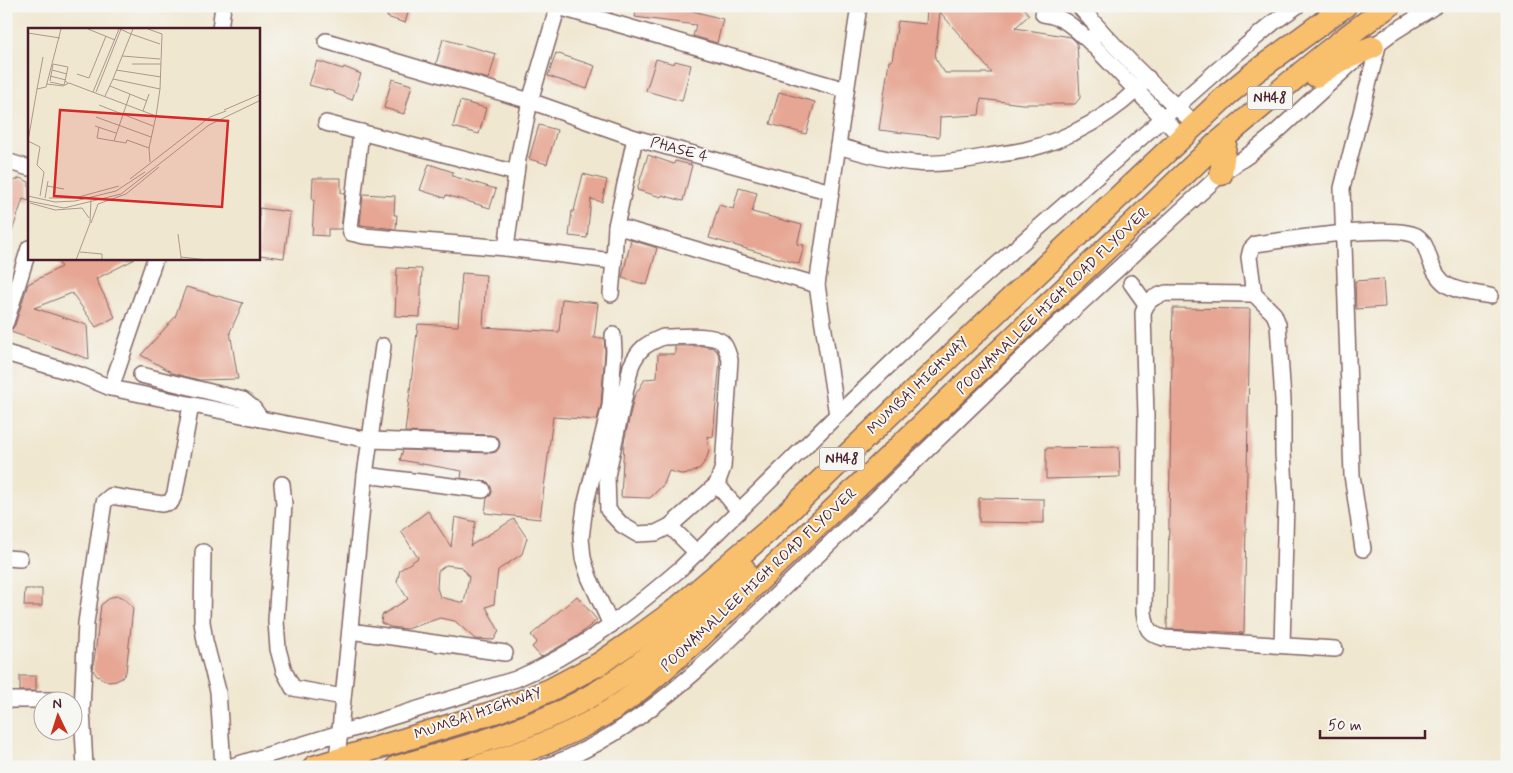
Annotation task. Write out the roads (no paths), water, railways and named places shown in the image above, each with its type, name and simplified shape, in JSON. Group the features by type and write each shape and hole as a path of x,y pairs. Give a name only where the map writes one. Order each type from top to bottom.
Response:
{"highway":[{"name":"MUMBAI HIGHWAY","path":"314,767 498,711 550,690 599,664 680,605 768,530 1189,131 1248,78 1345,6"},
{"name":"NH48","path":"1226,136 1315,61 1390,6"},
{"path":"1262,105 1291,92 1339,61 1376,45"},
{"path":"1221,174 1226,136"},
{"name":"POONAMALLEE HIGH ROAD FLYOVER","path":"476,767 525,751 595,720 625,701 656,676 706,631 1226,136"},
{"path":"397,767 544,719 579,703 608,686 648,657 704,608 781,531 828,473"}],"street":[{"path":"220,28 223,6"},
{"path":"836,415 817,285 858,6"},
{"path":"1079,6 1094,35 1137,90 1164,119 1189,131"},
{"path":"229,767 516,679 563,656 611,625 652,593 697,553 836,415 967,291 1164,119 1229,60 1278,10 1298,6"},
{"path":"545,767 584,750 616,733 678,688 1046,335 1221,174 1250,154 1344,70 1376,45 1435,6"},
{"path":"506,248 516,174 530,101 557,7 846,90"},
{"path":"1043,14 1065,20 1094,35 1148,78 1176,107 1189,131"},
{"name":"PHASE 4","path":"326,41 530,101 635,138 831,192"},
{"path":"1363,549 1352,475 1342,233 1342,188 1376,45"},
{"path":"838,146 897,161 918,163 960,161 1026,149 1071,134 1105,115 1137,90 1148,78"},
{"path":"326,123 516,174"},
{"path":"361,132 351,233 364,236 506,248 607,261 614,260"},
{"path":"611,294 616,226 635,138"},
{"path":"6,161 28,168"},
{"path":"616,226 817,285"},
{"path":"1282,645 1286,503 1283,453 1283,400 1278,324 1274,314 1254,294 1249,257 1251,249 1256,244 1342,233 1400,231 1412,233 1419,237 1434,273 1443,283 1451,288 1490,296"},
{"path":"6,322 28,251"},
{"path":"111,388 155,260"},
{"path":"1131,283 1146,304"},
{"path":"1254,294 1166,293 1153,298 1146,304 1142,313 1146,416 1144,613 1146,627 1152,634 1164,638 1335,649"},
{"path":"611,625 589,577 583,558 581,538 585,506 610,406 614,351 613,335"},
{"path":"663,337 710,337 722,342 730,360 723,468 717,484 670,526 656,533 637,534 622,525 608,510 607,476 631,366 637,353 649,343 663,337"},
{"path":"337,760 365,475 383,346"},
{"path":"6,353 80,375 111,388 369,440 491,444"},
{"path":"141,375 243,400 253,408 261,419"},
{"path":"79,690 86,623 104,502 110,496 162,504 171,502 175,493 191,405"},
{"path":"365,475 483,490"},
{"path":"282,484 284,504 276,621 278,649 284,671 293,688 343,697"},
{"path":"717,484 739,512"},
{"path":"670,526 697,553"},
{"path":"203,552 202,622 218,691 223,767"},
{"path":"350,631 505,653"},
{"path":"6,700 32,700"},
{"path":"81,740 85,767"}]}
